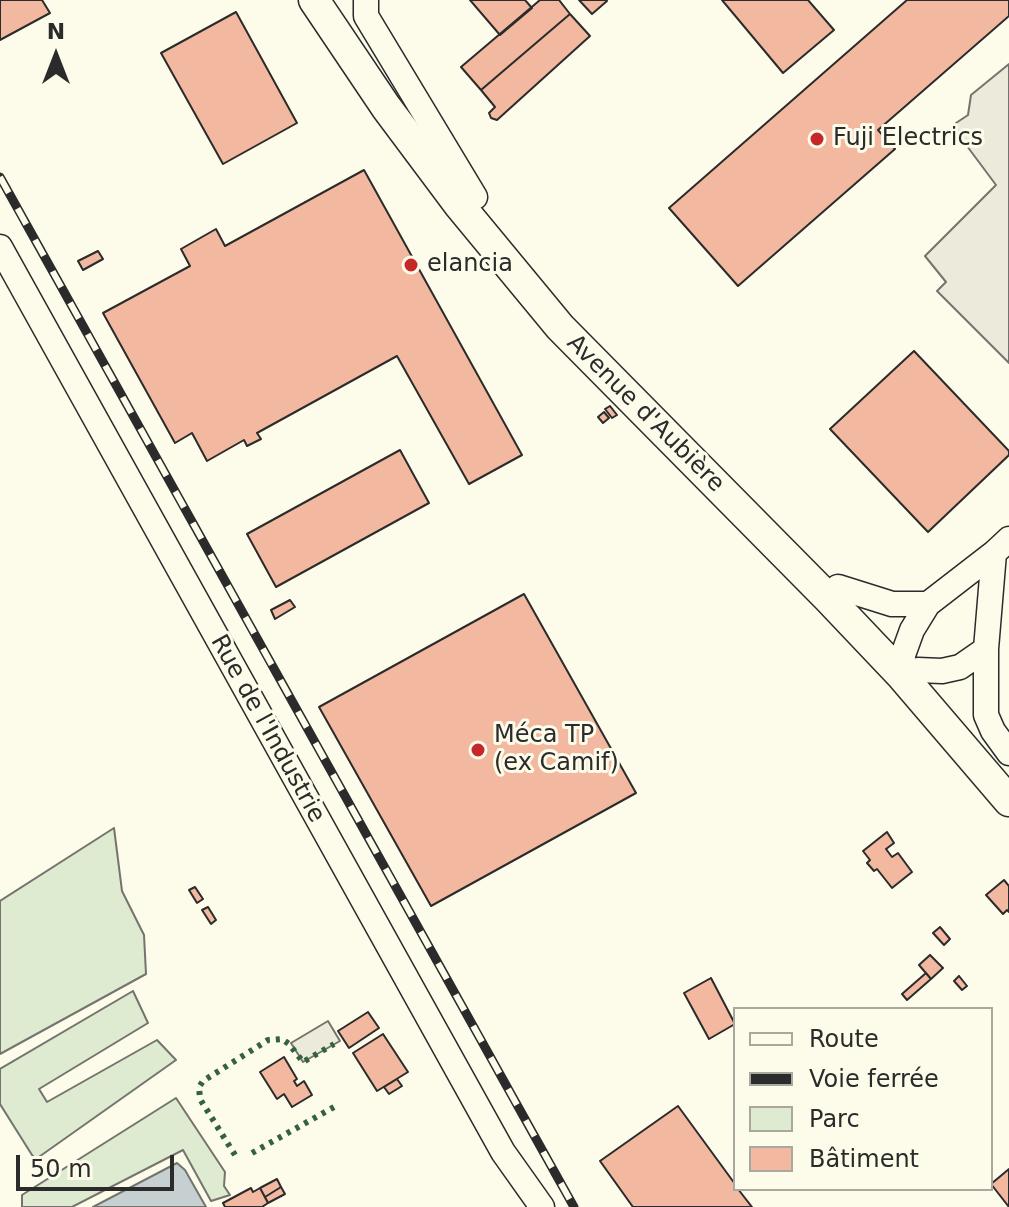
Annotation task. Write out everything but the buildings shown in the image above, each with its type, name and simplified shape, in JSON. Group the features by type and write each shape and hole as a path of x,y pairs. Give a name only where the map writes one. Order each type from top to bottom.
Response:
{"main road":[{"name":"Avenue d'Aubière","path":"314,0 386,107 460,206 560,327 828,598 908,667 1009,801"},
{"name":"Avenue d'Aubière","path":"335,0 475,197 566,307 626,373 838,587 908,667 1009,772"}],"street":[{"name":"Avenue d'Aubière","path":"366,0 366,16 475,197"},
{"name":"Rue de l'Industrie","path":"0,247 503,1152 542,1207"},
{"path":"986,649 960,667 942,671 908,667 912,630 928,604 1001,546"},
{"path":"1001,546 986,649 986,715 1009,753"},
{"path":"838,587 892,604 928,604"}],"green space":[{"path":"114,828 122,891 144,935 146,974 0,1054 0,901"},
{"path":"133,991 148,1023 39,1089 47,1102 157,1040 176,1060 36,1159 0,1104 0,1069"},
{"path":"176,1098 225,1172 224,1186 230,1195 211,1201 183,1150 72,1207 22,1207 22,1195"}],"shaded area":[{"path":"1009,64 1009,363 937,291 946,282 925,256 996,185 958,134 956,123 968,115 971,95"},
{"path":"328,1021 340,1041 303,1062 291,1043"},
{"path":"177,1163 185,1170 206,1207 93,1207"}],"railway":[{"path":"0,177 574,1207"}],"hedge":[{"path":"235,1155 200,1099 199,1087 203,1081 268,1040 282,1039 303,1062 334,1044"},
{"path":"252,1153 334,1107"}],"place":[{"name":"Fuji Electrics","path":"817,139"},
{"name":"elancia","path":"411,265"},
{"name":"Méca TP (ex Camif)","path":"478,750"}]}
